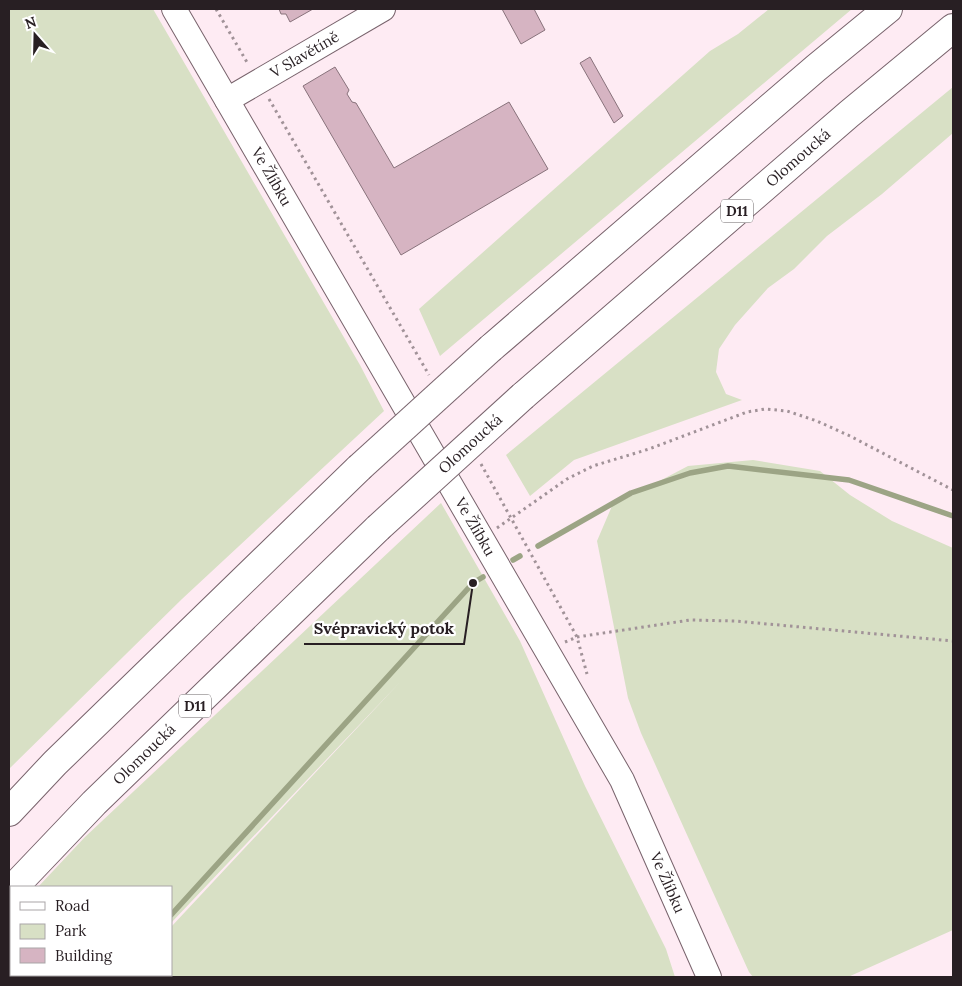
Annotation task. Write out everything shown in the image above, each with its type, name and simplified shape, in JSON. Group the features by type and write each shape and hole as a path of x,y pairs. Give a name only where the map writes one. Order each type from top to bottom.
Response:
{"highway":[{"path":"9,812 62,756 359,468 491,348 808,74 888,9"},
{"name":"Olomoucká","path":"15,886 94,803 378,528 523,396 850,114 953,28"}],"street":[{"name":"Ve Žlíbku","path":"174,9 622,780 709,977"},
{"name":"V Slavětíně","path":"227,100 383,9"}],"path":[{"path":"216,9 433,382"},
{"path":"482,537 512,519 567,479 593,466 649,450 747,412 765,409 787,411 817,421 850,436 953,490"},
{"path":"478,459 558,601"},
{"path":"545,650 577,637 690,620 735,620 953,641"}],"green space":[{"path":"9,9 153,9 360,365 384,411 182,599 9,769"},
{"path":"769,9 852,9 440,356 419,309 710,51 738,34"},
{"path":"953,87 953,133 882,194 827,236 794,269 768,288 735,325 719,349 716,372 726,394 742,400 574,460 530,496 506,455"},
{"path":"753,460 820,471 850,495 892,521 953,548 953,930 848,977 753,977 749,972 641,733 628,698 597,541 612,506 688,466"},
{"path":"441,503 520,641 585,786 666,949 675,977 122,977 172,976 172,926 401,681 172,922 172,886 39,886 85,837"},
{"path":"10,918 10,976 121,976 9,977"}],"building":[{"path":"279,9 313,9 290,22 286,14 281,14"},
{"path":"502,9 534,9 545,30 521,44"},
{"path":"590,57 623,116 614,123 580,63"},
{"path":"335,67 349,90 347,94 352,102 356,103 394,168 509,102 548,169 401,255 303,86"}],"waterway":[{"path":"538,546 631,493 690,473 728,466 849,480 953,516"},
{"path":"513,560 520,556"},
{"path":"172,914 473,583 483,577"}],"place":[{"name":"Svépravický potok","path":"473,583"}]}
